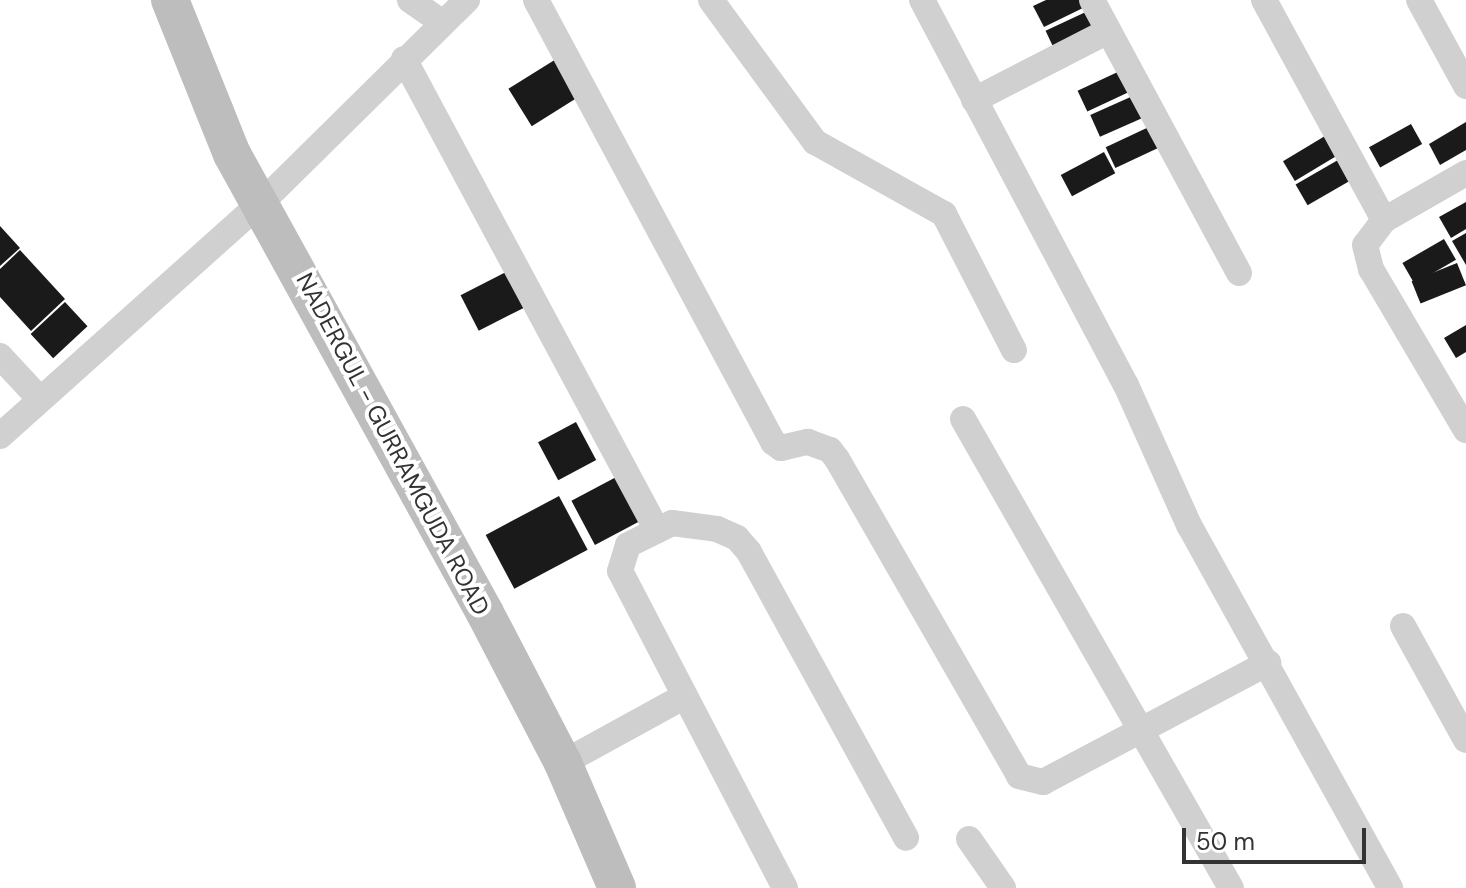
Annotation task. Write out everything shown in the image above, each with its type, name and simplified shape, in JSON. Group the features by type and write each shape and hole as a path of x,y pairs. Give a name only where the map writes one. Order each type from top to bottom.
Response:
{"main road":[{"name":"NADERGUL - GURRAMGUDA ROAD","path":"170,0 232,154 262,202 563,763 617,888"}],"street":[{"path":"410,0 443,23"},
{"path":"0,436 38,397 262,202 467,0"},
{"path":"536,0 773,442 781,448 808,442 830,450 837,459 1009,766 1019,776 1043,782 1268,663"},
{"path":"711,0 815,142 944,214 1014,350"},
{"path":"922,0 1126,385 1189,525 1390,888"},
{"path":"1092,0 1239,273"},
{"path":"1264,0 1384,220"},
{"path":"1419,0 1466,86"},
{"path":"974,100 1108,31"},
{"path":"404,59 657,530"},
{"path":"1466,173 1384,220 1365,245 1371,269 1466,430"},
{"path":"0,356 38,397"},
{"path":"963,419 1231,888"},
{"path":"785,888 620,571 628,545 657,530 685,522 703,524 737,538 749,552 906,838"},
{"path":"1403,626 1466,740"},
{"path":"563,763 683,697"},
{"path":"969,839 1003,888"}],"building":[{"path":"1046,0 1085,0 1087,6 1044,27 1033,6"},
{"path":"1090,10 1100,31 1055,52 1046,31"},
{"path":"561,56 584,93 532,126 508,89"},
{"path":"1122,70 1132,91 1087,112 1078,91"},
{"path":"1135,95 1145,117 1100,137 1090,115"},
{"path":"1466,122 1466,150 1440,165 1429,144"},
{"path":"1411,124 1422,144 1380,167 1369,147"},
{"path":"1151,126 1161,147 1115,168 1106,147"},
{"path":"1325,136 1337,156 1295,181 1283,161"},
{"path":"1104,152 1115,173 1072,196 1061,175"},
{"path":"1338,160 1350,181 1308,205 1296,184"},
{"path":"1466,202 1466,229 1451,238 1439,217"},
{"path":"0,226 20,248 0,266"},
{"path":"1466,233 1466,265 1452,241"},
{"path":"1444,239 1456,260 1414,284 1402,263"},
{"path":"20,250 65,299 31,331 0,297 0,269"},
{"path":"1457,263 1466,285 1421,304 1412,281"},
{"path":"506,272 524,308 479,331 461,295"},
{"path":"65,302 88,326 53,358 31,334"},
{"path":"1466,325 1466,352 1456,358 1444,338"},
{"path":"576,422 596,460 558,480 538,442"},
{"path":"620,475 643,519 595,545 571,501"},
{"path":"559,496 588,550 514,589 486,535"}]}
